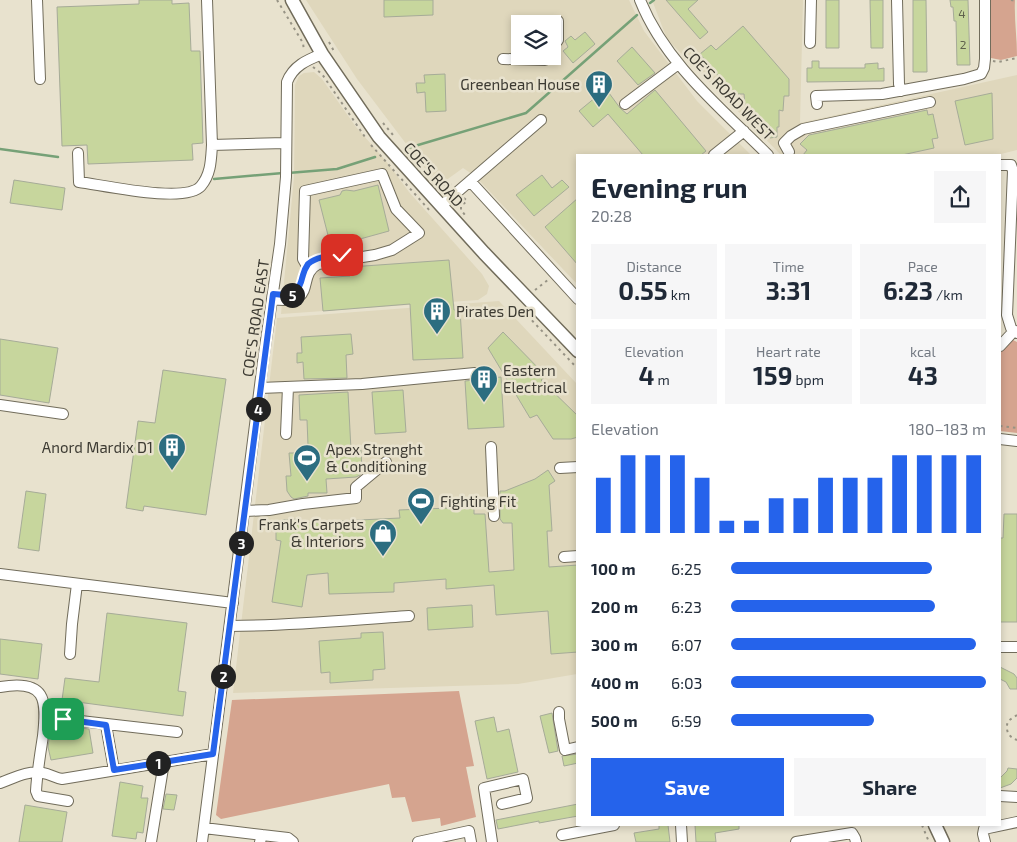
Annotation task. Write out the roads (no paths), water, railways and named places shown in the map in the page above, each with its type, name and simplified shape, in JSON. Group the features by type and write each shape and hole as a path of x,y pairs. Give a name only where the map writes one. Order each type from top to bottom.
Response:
{"main road":[{"name":"COE'S ROAD","path":"292,0 322,54 379,137 441,206 576,349"},
{"path":"935,826 943,842"}],"street":[{"path":"37,0 40,79"},
{"path":"78,153 79,182 168,195 187,194 200,187 210,170 212,145 206,0"},
{"name":"COE'S ROAD WEST","path":"640,0 651,24 677,65 767,154"},
{"path":"810,43 811,0"},
{"path":"897,0 899,84 901,91"},
{"path":"817,104 816,96 882,94 964,79 981,74 985,60 985,0"},
{"name":"COE'S ROAD EAST","path":"202,842 280,244 286,172 287,82 292,70 322,54"},
{"path":"503,59 511,59"},
{"path":"626,104 677,65"},
{"path":"788,154 784,143 803,129 930,102"},
{"path":"441,206 541,120"},
{"path":"715,154 744,131"},
{"path":"212,145 286,143"},
{"path":"1001,165 1011,165 1013,171 1005,262 1008,315 1015,332 1001,345"},
{"path":"272,297 296,293 300,289 309,267 316,259 374,250 392,250 419,233 396,209 382,174 305,191 303,259 309,267"},
{"path":"470,181 576,297"},
{"path":"260,388 362,384 475,372"},
{"path":"286,434 288,387"},
{"path":"0,404 64,414"},
{"path":"1001,439 1017,441"},
{"path":"491,447 494,516"},
{"path":"245,511 269,510 356,498 356,487 386,462"},
{"path":"560,468 576,467"},
{"path":"564,557 576,556"},
{"path":"0,574 233,603"},
{"path":"70,654 76,584"},
{"path":"230,626 282,626 409,616"},
{"path":"1001,647 1017,647"},
{"path":"0,687 28,686 42,696 46,711 36,791 38,796 68,800"},
{"path":"560,712 558,719 565,750 576,747"},
{"path":"63,719 177,732"},
{"path":"106,725 114,770"},
{"path":"0,783 18,775 38,772 62,779 213,754"},
{"path":"151,842 164,762"},
{"path":"492,842 484,788 523,779 527,798 502,804"},
{"path":"1001,796 1017,797"},
{"path":"1001,825 1017,822"},
{"path":"562,835 609,826"},
{"path":"681,826 682,842"},
{"path":"986,842 983,834 984,829 998,826"},
{"path":"204,828 261,838 288,838 293,842"},
{"path":"418,842 469,831 471,842"},
{"path":"796,842 852,833 856,838 856,842"}],"waterway":[{"path":"650,3 654,0"},
{"path":"408,148 526,113 637,15"},
{"path":"0,149 58,157"},
{"path":"288,173 337,169 375,157"},
{"path":"214,179 283,173"}],"place":[{"name":"Greenbean House","path":"599,108"},
{"name":"Pirates Den","path":"437,335"},
{"name":"Eastern Electrical","path":"484,403"},
{"name":"Anord Mardix D1","path":"172,471"},
{"name":"Apex Strenght & Conditioning","path":"307,482"},
{"name":"Fighting Fit","path":"421,525"},
{"name":"Frank's Carpets & Interiors","path":"383,557"}]}
